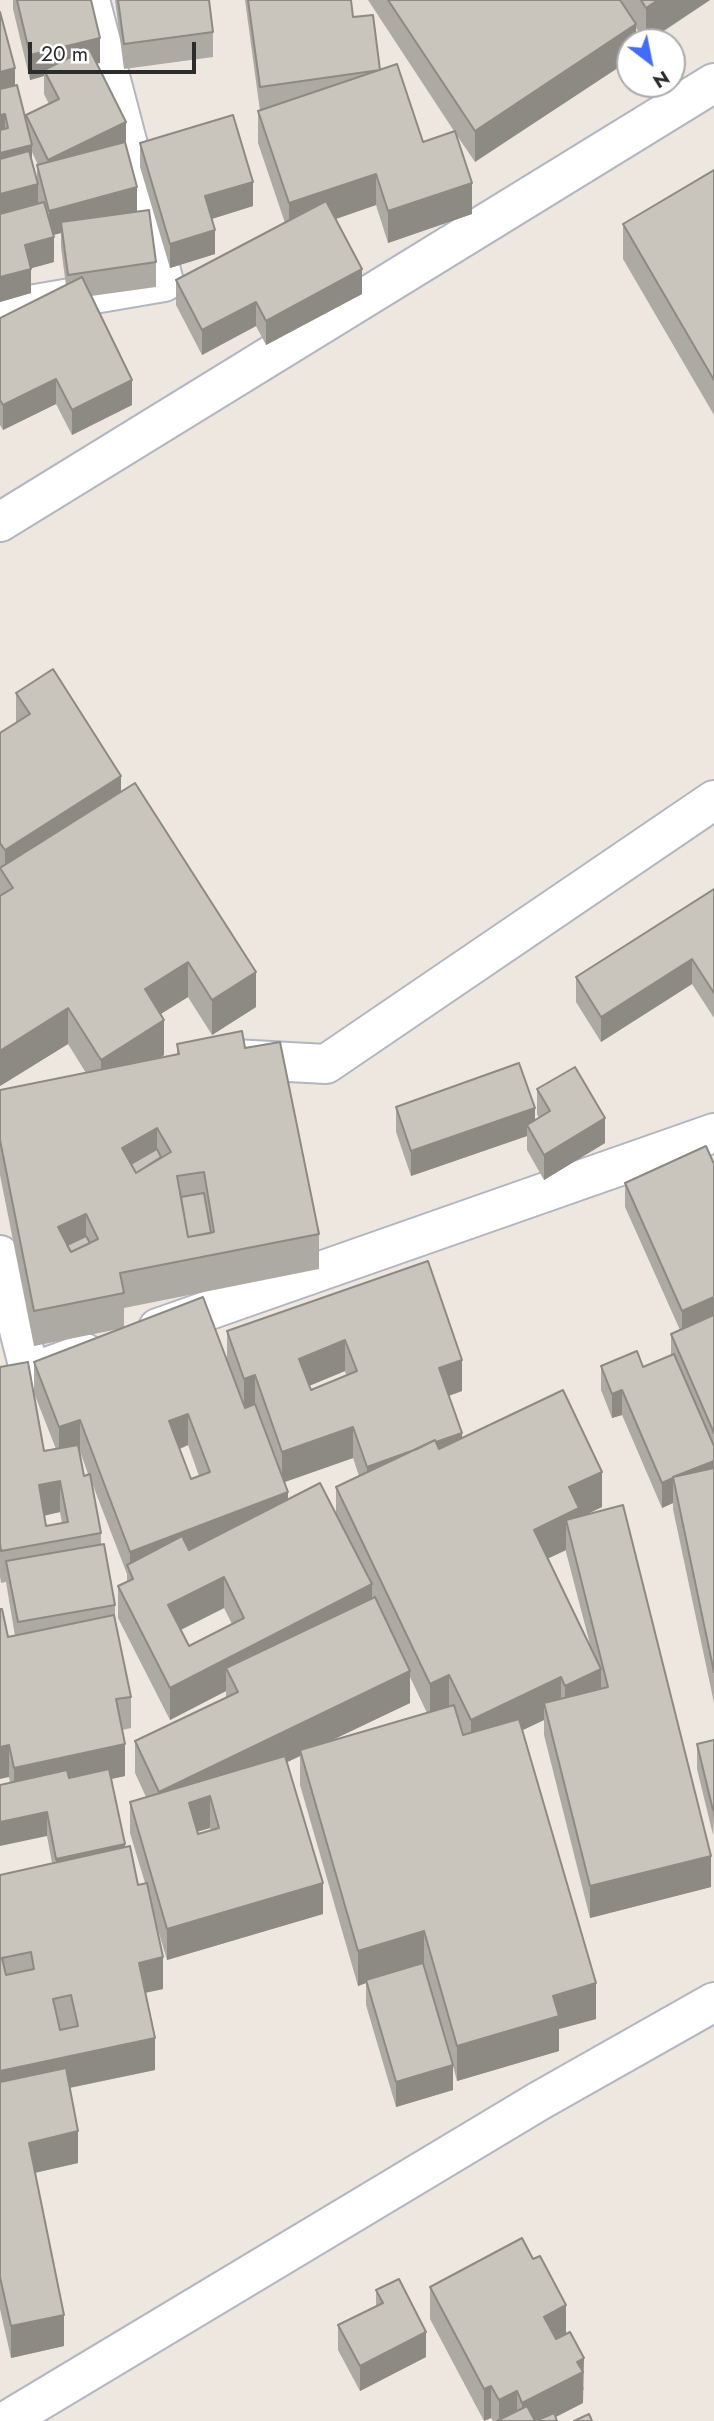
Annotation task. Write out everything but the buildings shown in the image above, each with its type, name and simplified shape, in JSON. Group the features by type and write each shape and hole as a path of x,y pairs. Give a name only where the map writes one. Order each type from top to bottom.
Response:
{"street":[{"path":"0,310 164,282 90,0"},
{"path":"0,522 714,83"},
{"path":"202,1062 214,1058 326,1064 714,800"},
{"path":"0,1255 30,1373 714,1133"},
{"path":"6,2421 527,2108 714,2002"}]}
